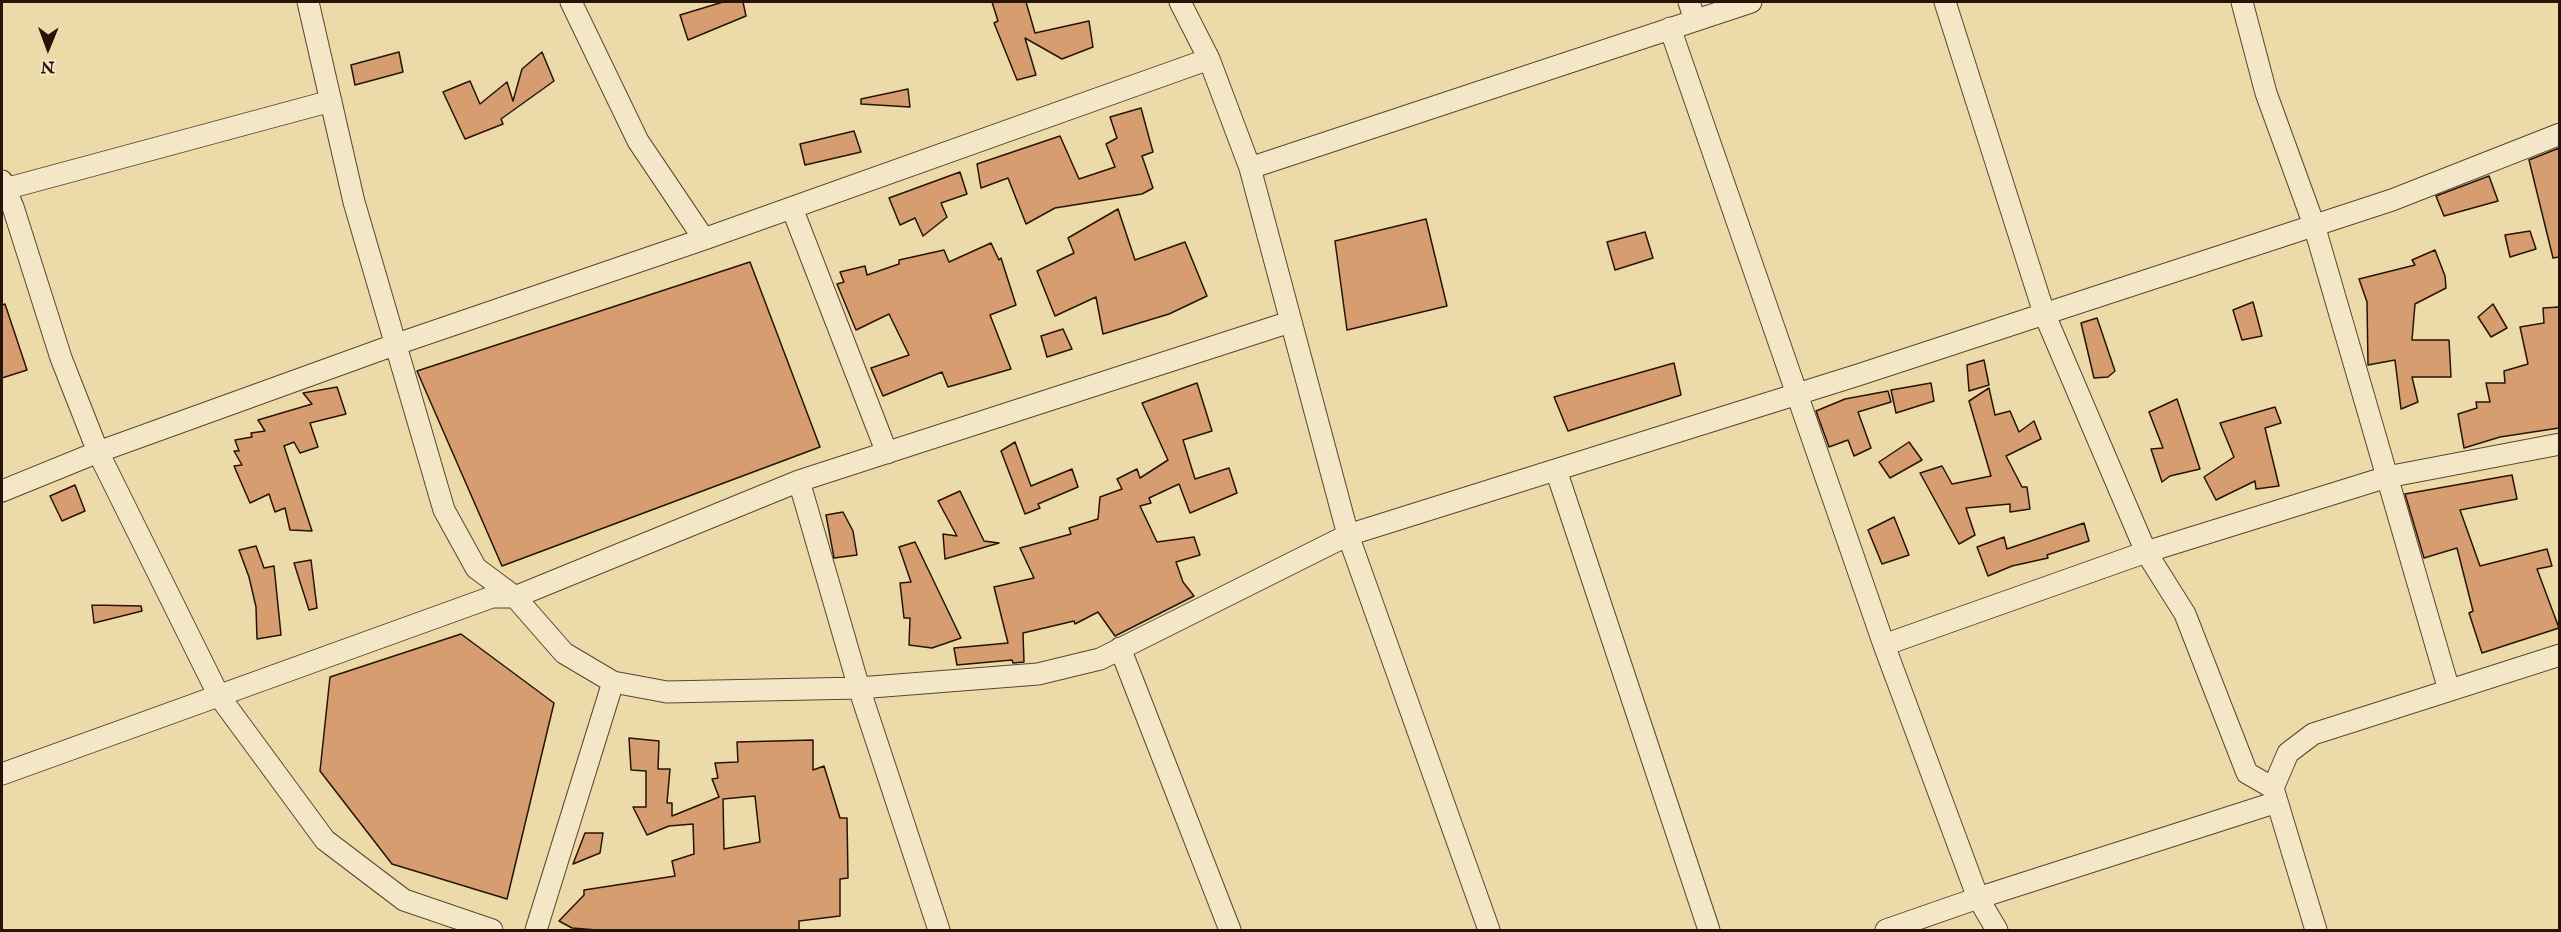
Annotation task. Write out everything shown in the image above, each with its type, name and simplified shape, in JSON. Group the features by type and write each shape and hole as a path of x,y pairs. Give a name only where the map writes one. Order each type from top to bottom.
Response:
{"street":[{"path":"308,2 354,202 444,510 476,568 515,597 564,653 612,682 667,692 860,688 1038,674 1100,659 1348,535 1795,394 2392,200 2559,134"},
{"path":"571,2 638,141 704,239"},
{"path":"1180,2 1209,59 1250,168 1348,535 1489,930"},
{"path":"1250,168 1670,28 1692,11 1751,2"},
{"path":"1945,2 2044,313 2146,552 2185,614 2247,773 2275,795"},
{"path":"2242,2 2266,93 2314,225 2449,690"},
{"path":"1670,28 1795,394 1884,645 1978,898 1997,930"},
{"path":"2,491 98,452 394,345 704,239 1209,59"},
{"path":"331,101 5,197 61,358 98,452 219,696 325,840 404,900 492,930"},
{"path":"792,208 887,453"},
{"path":"2,774 492,597 515,597 799,481 1290,322"},
{"path":"1884,645 2146,552 2387,477 2559,444"},
{"path":"1556,470 1709,930"},
{"path":"799,481 860,688 939,930"},
{"path":"1120,648 1230,930"},
{"path":"2316,930 2275,795 2288,753 2313,734 2559,655"},
{"path":"536,930 612,682"},
{"path":"1886,930 2275,795"}],"building":[{"path":"723,2 743,2 746,16 688,40 680,15"},
{"path":"992,2 1026,2 1035,33 1089,21 1093,47 1062,59 1025,38 1036,75 1017,80 994,23 998,21"},
{"path":"399,52 403,72 355,85 351,65"},
{"path":"542,52 554,81 501,119 503,124 465,139 443,92 470,81 480,104 507,82 513,101 522,69"},
{"path":"908,89 910,107 861,104 861,99"},
{"path":"1141,108 1153,152 1142,156 1153,188 1142,194 1055,208 1026,224 1008,178 981,188 977,164 1060,136 1079,179 1115,167 1106,144 1117,138 1110,117"},
{"path":"854,131 861,152 805,165 800,144"},
{"path":"2559,148 2559,257 2553,258 2529,160"},
{"path":"960,172 967,194 941,203 947,217 923,236 915,218 900,225 889,198"},
{"path":"2489,176 2498,201 2444,216 2436,196"},
{"path":"1118,209 1135,260 1185,242 1207,296 1169,314 1103,334 1096,297 1055,316 1037,271 1074,253 1068,238"},
{"path":"1426,219 1447,306 1347,330 1335,241"},
{"path":"2530,231 2536,249 2510,257 2505,235"},
{"path":"1645,232 1653,258 1615,270 1607,242"},
{"path":"991,243 999,260 1001,258 1016,305 990,315 1011,369 948,387 942,372 883,396 871,368 909,355 889,314 856,330 837,284 844,282 840,272 865,266 867,275 899,264 899,260 944,250 949,262"},
{"path":"2435,250 2445,276 2446,288 2415,304 2412,340 2449,340 2451,377 2412,377 2418,402 2401,409 2395,360 2368,365 2367,302 2359,279 2415,265 2412,260"},
{"path":"750,262 820,447 502,566 417,371"},
{"path":"2253,302 2262,336 2242,340 2233,310"},
{"path":"5,304 27,370 2,378 2,305"},
{"path":"2493,304 2507,328 2491,337 2478,317"},
{"path":"2559,307 2559,428 2500,437 2464,448 2458,414 2477,408 2476,402 2490,402 2486,383 2505,383 2504,371 2528,364 2520,327 2544,323 2543,308"},
{"path":"2097,318 2115,371 2108,377 2094,378 2081,323"},
{"path":"1063,329 1072,349 1047,357 1041,336"},
{"path":"1984,360 1989,385 1969,391 1967,365"},
{"path":"1674,363 1681,395 1568,431 1554,397"},
{"path":"1197,383 1212,431 1183,440 1195,479 1229,468 1237,493 1190,513 1179,484 1149,498 1151,503 1140,506 1157,542 1194,537 1200,555 1176,562 1183,582 1194,596 1115,636 1098,612 1075,624 1074,621 1023,633 1024,662 1013,663 1012,660 957,665 954,648 1008,643 994,587 1034,578 1020,548 1071,534 1069,528 1098,519 1100,497 1122,489 1117,479 1137,469 1140,478 1168,460 1142,403"},
{"path":"1931,383 1934,401 1896,413 1891,390"},
{"path":"337,387 346,414 310,423 318,447 300,453 294,442 284,446 312,531 290,530 285,508 275,512 269,494 250,503 234,466 242,465 234,451 239,451 235,440 252,437 251,433 265,431 258,420 312,404 303,393"},
{"path":"1989,388 1995,415 2010,411 2019,432 2034,421 2041,439 2006,456 2022,487 2027,487 2030,509 2010,512 2010,504 1966,508 1975,535 1959,544 1920,473 1942,466 1952,484 1991,476 1969,401"},
{"path":"1888,391 1891,402 1858,412 1871,448 1854,456 1848,440 1829,447 1816,411 1845,399"},
{"path":"2177,399 2200,469 2170,476 2162,482 2151,449 2163,448 2149,412"},
{"path":"2275,407 2281,423 2265,428 2279,486 2256,489 2255,481 2216,500 2204,477 2234,457 2220,423"},
{"path":"1015,442 1031,486 1072,469 1078,487 1038,504 1040,508 1025,514 1001,451"},
{"path":"1909,442 1922,460 1890,478 1879,462"},
{"path":"2512,475 2517,499 2460,510 2480,566 2547,549 2552,566 2537,569 2559,628 2482,653 2469,613 2473,611 2457,548 2424,558 2405,494"},
{"path":"75,485 85,511 62,521 50,496"},
{"path":"960,491 984,541 999,543 945,559 943,534 957,536 938,501"},
{"path":"843,512 853,531 857,555 834,558 826,515"},
{"path":"1894,517 1909,555 1882,564 1868,530"},
{"path":"2084,523 2089,541 2047,555 2048,558 2012,566 1988,576 1977,547 2004,537 2007,549"},
{"path":"915,542 961,638 932,648 909,645 910,618 904,618 900,583 911,582 899,547"},
{"path":"256,546 264,568 274,566 281,635 257,639 256,607 249,577 239,550"},
{"path":"311,560 317,608 309,610 294,563"},
{"path":"92,605 141,606 142,611 94,623"},
{"path":"461,634 554,703 507,899 392,864 320,771 330,677"},
{"path":"629,738 659,741 658,769 670,769 667,803 672,803 672,816 719,797 712,779 718,778 715,763 738,762 737,742 813,740 813,770 824,766 840,818 847,818 848,878 840,879 840,916 799,921 799,930 597,930 572,928 559,921 584,895 584,890 675,876 672,861 694,854 693,824 669,826 647,835 633,807 646,807 646,771 631,770","holes":["755,796 760,842 724,849 723,799"]},
{"path":"585,833 603,833 600,853 573,864"}]}
